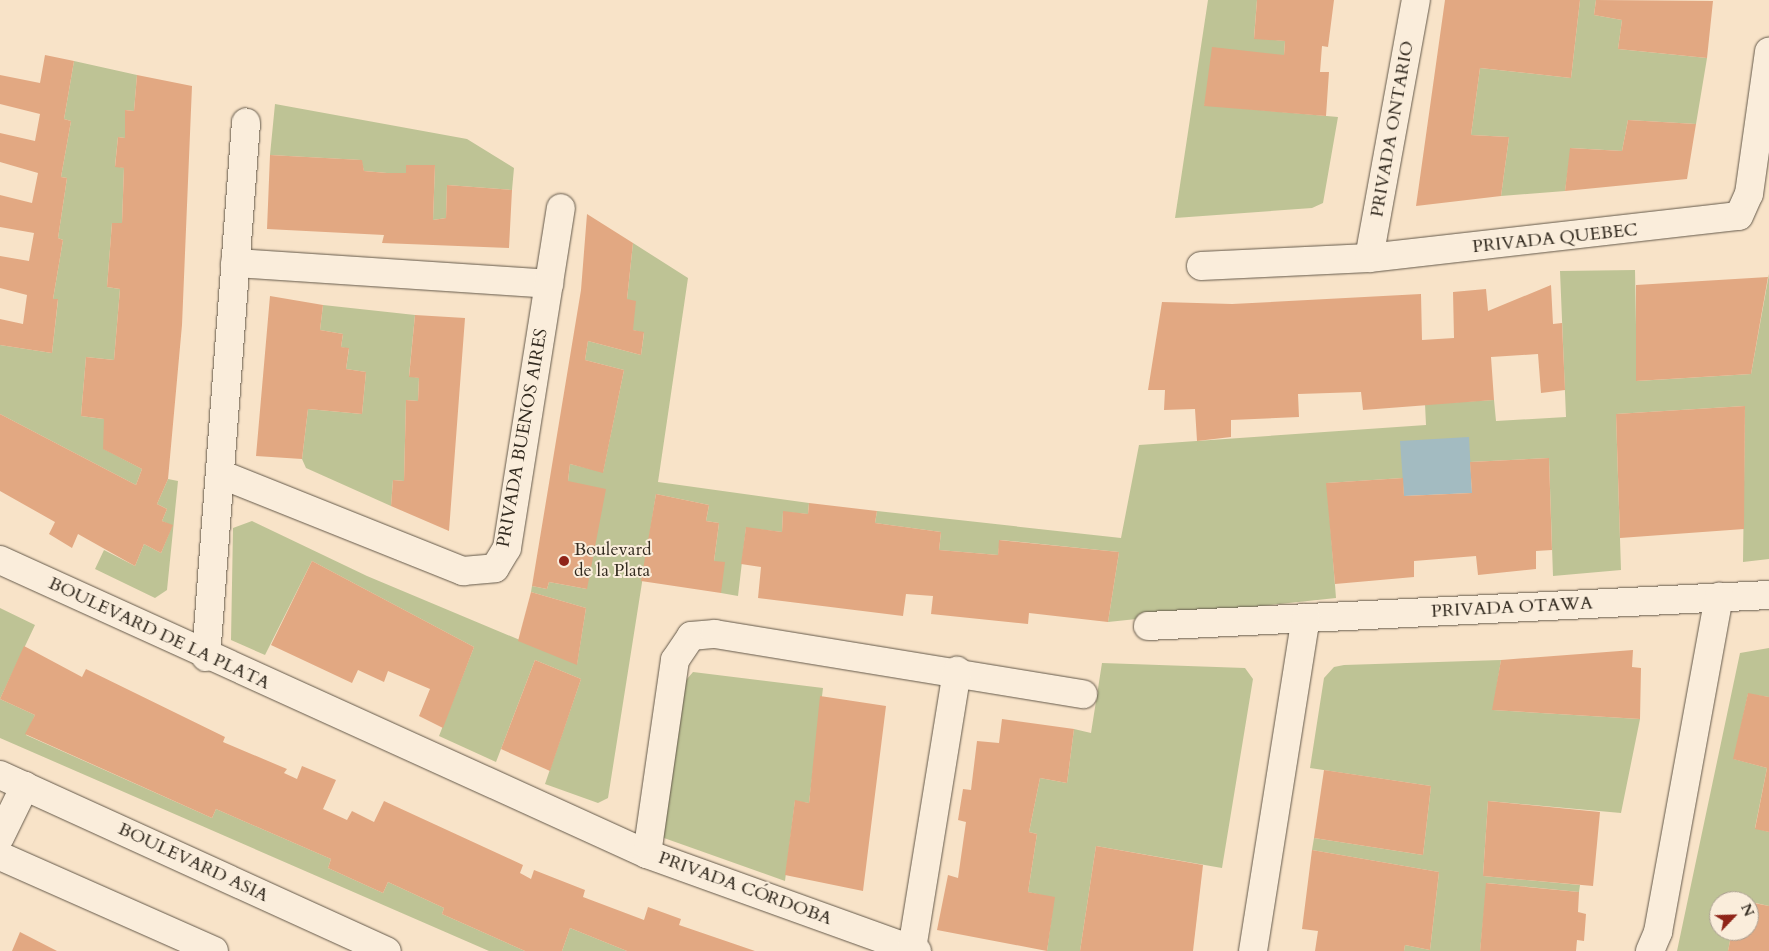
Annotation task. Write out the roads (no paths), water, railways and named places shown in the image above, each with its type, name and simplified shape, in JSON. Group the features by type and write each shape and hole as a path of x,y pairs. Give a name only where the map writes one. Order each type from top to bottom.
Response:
{"street":[{"name":"PRIVADA ONTARIO","path":"1369,258 1416,0"},
{"name":"PRIVADA QUEBEC","path":"1201,266 1369,258 1739,216 1749,194 1769,51"},
{"path":"206,657 246,122"},
{"name":"PRIVADA BUENOS AIRES","path":"220,474 463,571 495,568 507,548 561,208"},
{"path":"235,263 549,284"},
{"name":"BOULEVARD DE LA PLATA","path":"0,560 206,657 647,854"},
{"name":"PRIVADA OTAWA","path":"1148,626 1769,595"},
{"path":"1650,951 1658,932 1719,598"},
{"path":"1253,951 1306,618"},
{"name":"PRIVADA CÓRDOBA","path":"958,671 914,950 647,854 675,660 691,636 715,634 958,671 1083,694"},
{"name":"BOULEVARD ASIA","path":"0,775 386,951"},
{"path":"0,837 25,786"},
{"path":"0,856 214,951"}],"water":[{"path":"1469,437 1472,493 1404,496 1400,441"}],"place":[{"name":"Boulevard de la Plata","path":"564,561"}]}
